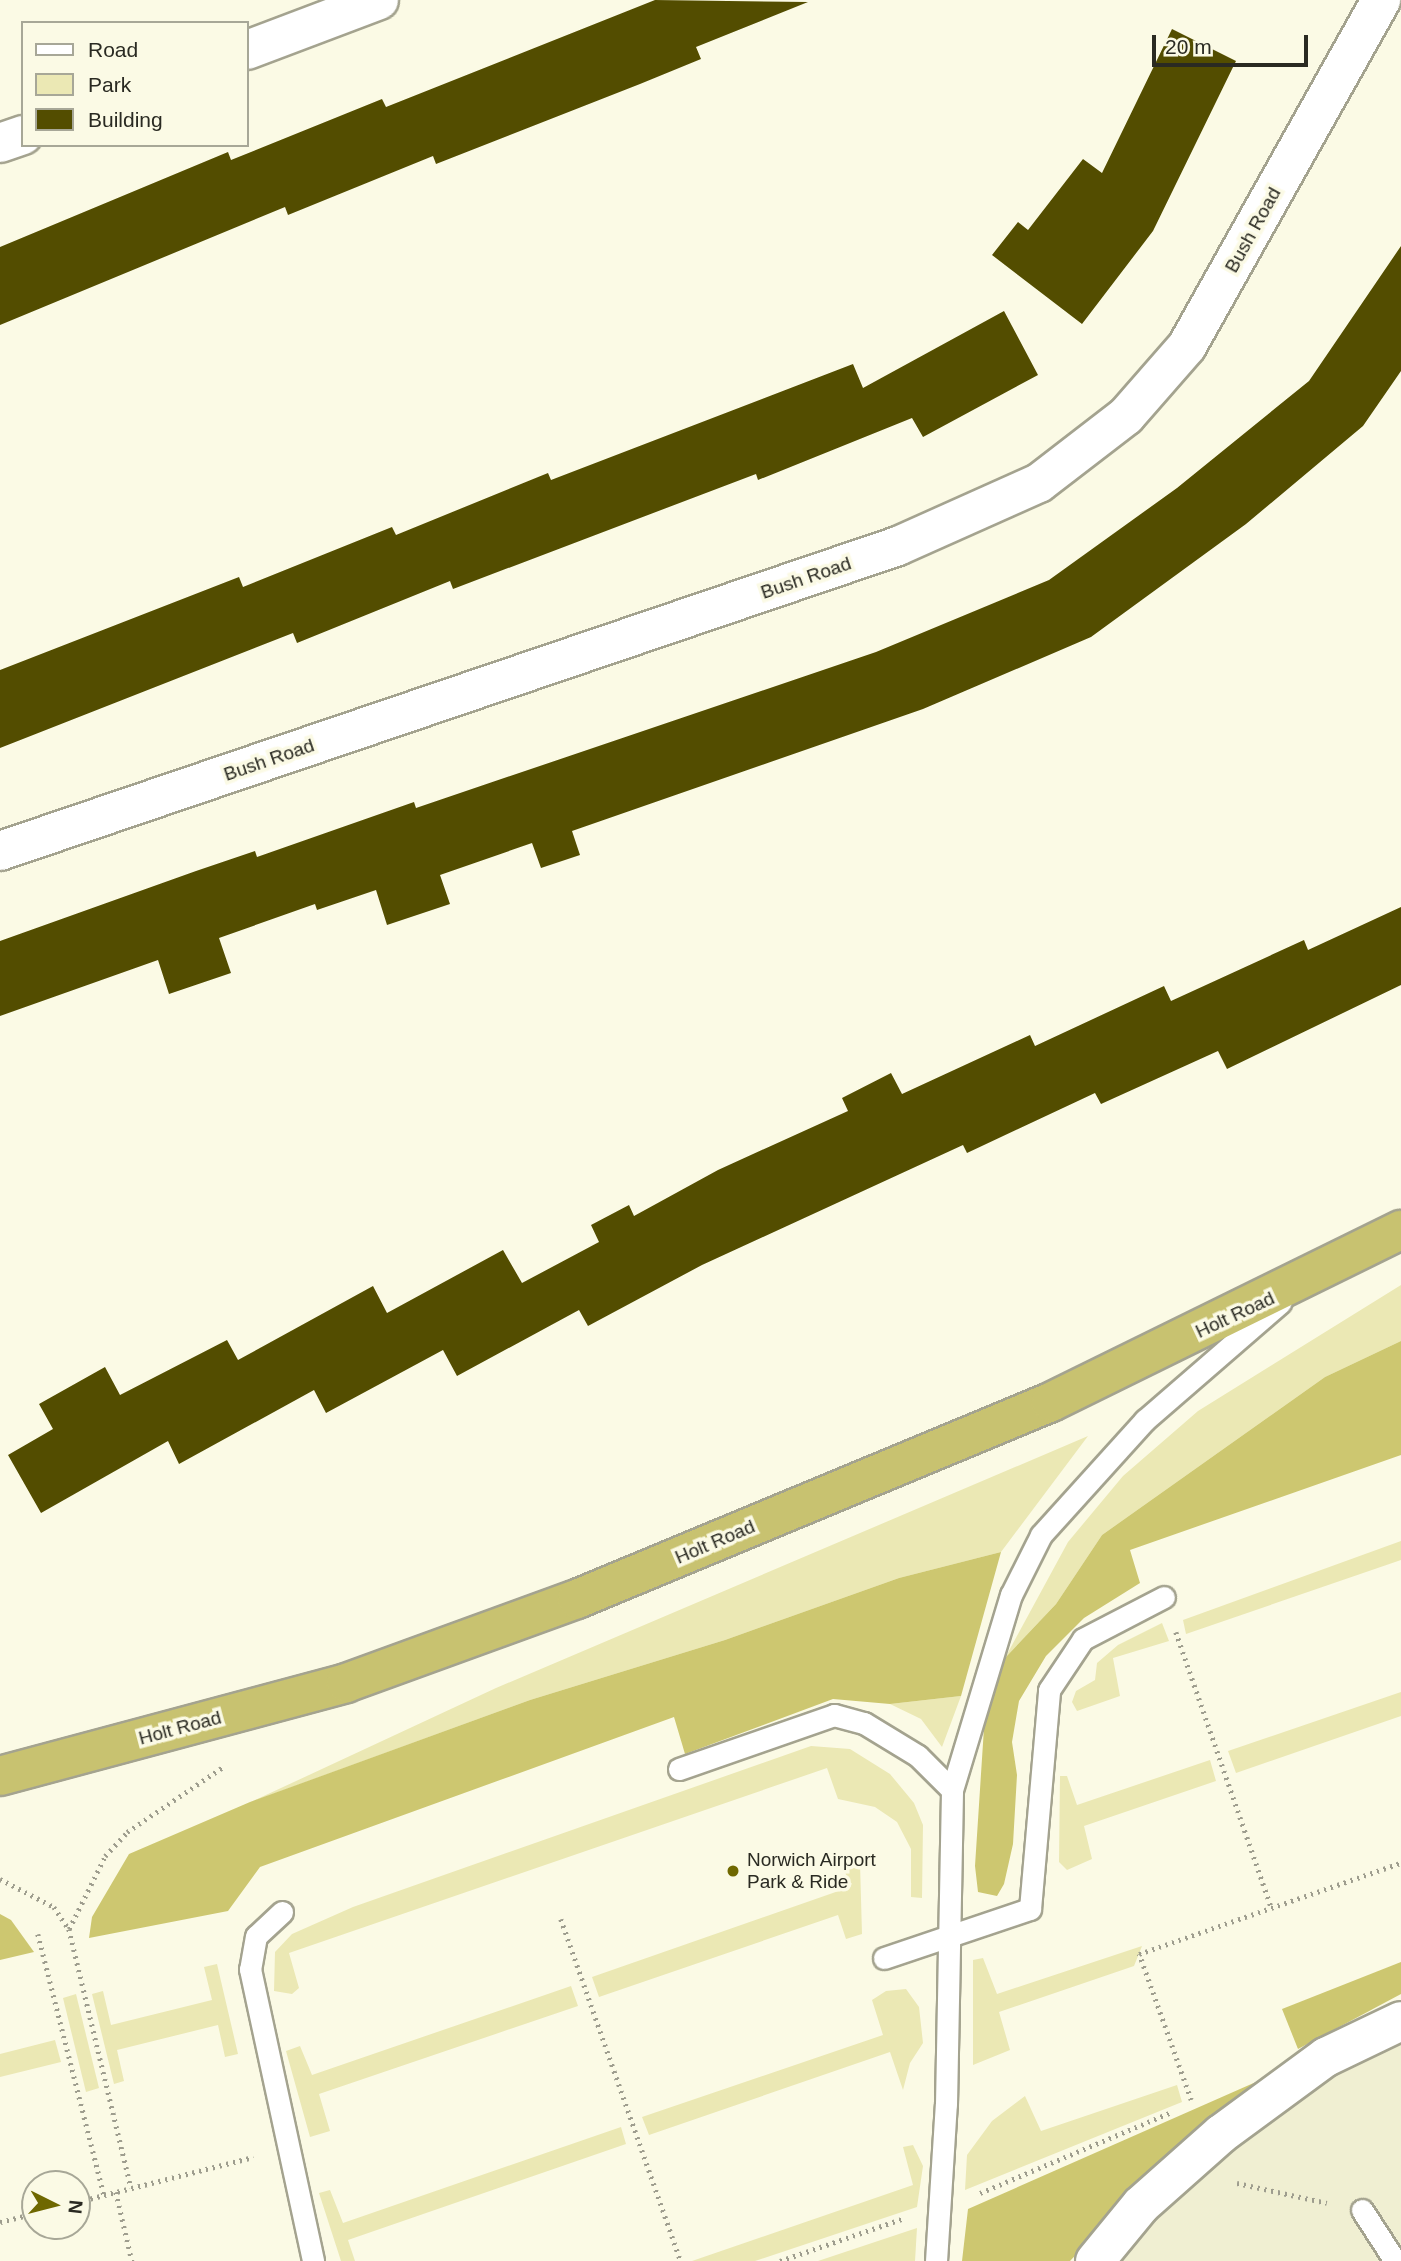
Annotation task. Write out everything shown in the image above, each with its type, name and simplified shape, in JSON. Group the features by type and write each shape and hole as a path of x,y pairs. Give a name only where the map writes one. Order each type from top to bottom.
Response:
{"highway":[{"name":"Holt Road","path":"0,1776 346,1684 577,1599 1051,1402 1303,1283 1401,1230"}],"street":[{"path":"248,50 379,0"},
{"name":"Bush Road","path":"0,851 898,547 1039,483 1126,416 1187,346 1381,0"},
{"path":"0,143 21,136"},
{"path":"1095,2261 1141,2205 1213,2142 1326,2057 1401,2021"}],"lane":[{"path":"936,2261 951,1936 952,1790 1007,1606 1041,1535 1145,1420 1303,1283"},
{"path":"884,1958 1030,1909 1049,1690 1083,1639 1164,1597"},
{"path":"678,1769 834,1715 864,1723 918,1756 952,1790"},
{"path":"282,1912 256,1936 250,1969 313,2261"},
{"path":"1362,2210 1395,2261"}],"path":[{"path":"1164,1597 1272,1909"},
{"path":"69,1930 105,1856 127,1832 231,1762"},
{"path":"780,2261 940,2207 1192,2103 1139,1954 1401,1863"},
{"path":"0,1878 54,1907 69,1930 131,2188"},
{"path":"562,1919 681,2261"},
{"path":"38,1934 104,2195"},
{"path":"1213,2142 1238,2185 1362,2210"},
{"path":"91,2198 288,2148"},
{"path":"116,2192 132,2261"},
{"path":"0,2222 21,2217"}],"shaded area":[{"path":"1401,1341 1401,1455 1130,1550 1140,1583 1084,1618 1046,1656 1019,1701 1012,1742 1017,1775 1013,1844 1004,1884 997,1896 978,1892 975,1866 984,1728 1005,1658 1056,1604 1102,1535 1325,1377"},
{"path":"1001,1552 961,1696 890,1704 833,1699 685,1754 674,1717 260,1867 228,1911 89,1938 92,1917 129,1854 250,1802 530,1700 725,1640 899,1578"},
{"path":"0,1914 11,1920 34,1952 0,1960"},
{"path":"1401,1962 1401,1994 1298,2049 1282,2009"},
{"path":"1401,2039 1401,2261 1119,2261 1194,2180 1260,2126 1321,2083"},
{"path":"1265,2078 1160,2166 1070,2261 962,2261 968,2209"}],"green space":[{"path":"1401,1285 1401,1341 1325,1377 1102,1535 1056,1604 1005,1658 1068,1542 1123,1476 1198,1411"},
{"path":"1088,1436 1001,1552 899,1578 725,1640 530,1700 251,1802 496,1688"},
{"path":"1401,1541 1401,1560 1186,1634 1183,1620"},
{"path":"1162,1623 1169,1641 1113,1658 1120,1696 1077,1711 1072,1702 1076,1691 1095,1680 1097,1663 1118,1645"},
{"path":"1401,1692 1401,1716 1236,1773 1228,1751"},
{"path":"961,1696 942,1747 921,1719 890,1704"},
{"path":"811,1746 850,1749 890,1774 914,1803 923,1825 922,1898 911,1897 911,1849 897,1822 875,1807 838,1799 827,1768 289,1953 299,1988 292,1994 274,1991 275,1952 292,1934 353,1907"},
{"path":"1210,1760 1216,1781 1084,1826 1092,1859 1067,1870 1059,1862 1060,1776 1067,1776 1077,1805"},
{"path":"839,1853 860,1863 862,1934 846,1939 838,1915 599,1997 592,1977 850,1887"},
{"path":"1142,1946 1134,1966 999,2012 1010,2050 973,2065 973,1960 983,1958 997,1994"},
{"path":"217,1964 238,2054 225,2057 218,2025 117,2050 124,2081 114,2084 92,1994 103,1991 111,2025 212,2000 204,1967"},
{"path":"571,1986 578,2006 319,2094 330,2131 310,2137 286,2051 300,2046 312,2075"},
{"path":"906,1989 919,2007 923,2043 910,2063 903,2090 890,2052 649,2135 642,2117 883,2035 872,2000 886,1991"},
{"path":"76,1994 99,2088 86,2092 63,1998"},
{"path":"55,2040 61,2062 0,2077 0,2054"},
{"path":"1177,2085 1182,2102 965,2190 967,2155 992,2121 1025,2096 1041,2131"},
{"path":"621,2127 626,2144 348,2240 355,2261 341,2261 319,2193 330,2190 343,2223"},
{"path":"913,2145 923,2166 917,2207 755,2261 692,2261 913,2185 903,2147"},
{"path":"917,2228 915,2261 818,2261"}],"building":[{"path":"655,0 808,2 696,47 701,59 640,84 436,164 433,156 288,215 285,207 0,325 0,247 228,152 231,160 382,99 386,107"},
{"path":"1172,29 1236,61 1153,231 1082,324 992,255 1018,222 1028,230 1083,159 1102,173"},
{"path":"1401,246 1401,371 1363,426 1246,524 1091,637 923,709 572,831 580,855 541,868 532,843 440,875 450,904 387,925 376,890 317,910 315,904 219,938 231,973 169,994 158,960 0,1016 0,941 255,851 257,857 414,802 416,808 876,652 1049,580 1177,488 1309,381"},
{"path":"1004,311 1038,375 923,437 912,418 758,480 756,474 453,589 450,581 297,643 293,633 0,748 0,670 239,577 243,587 392,527 396,535 548,473 551,480 853,364 863,388"},
{"path":"1401,907 1401,985 1227,1069 1218,1051 1101,1104 1095,1093 967,1153 963,1145 702,1265 588,1326 579,1310 457,1376 443,1350 326,1413 314,1390 179,1464 168,1441 41,1513 8,1455 53,1429 39,1404 105,1367 120,1395 227,1340 238,1360 373,1286 387,1313 503,1250 522,1283 599,1242 591,1225 629,1205 634,1216 718,1170 848,1111 842,1098 891,1073 902,1094 1030,1035 1035,1046 1164,986 1171,1001 1304,940 1308,950"}],"place":[{"name":"Norwich Airport Park & Ride","path":"733,1871"}]}
